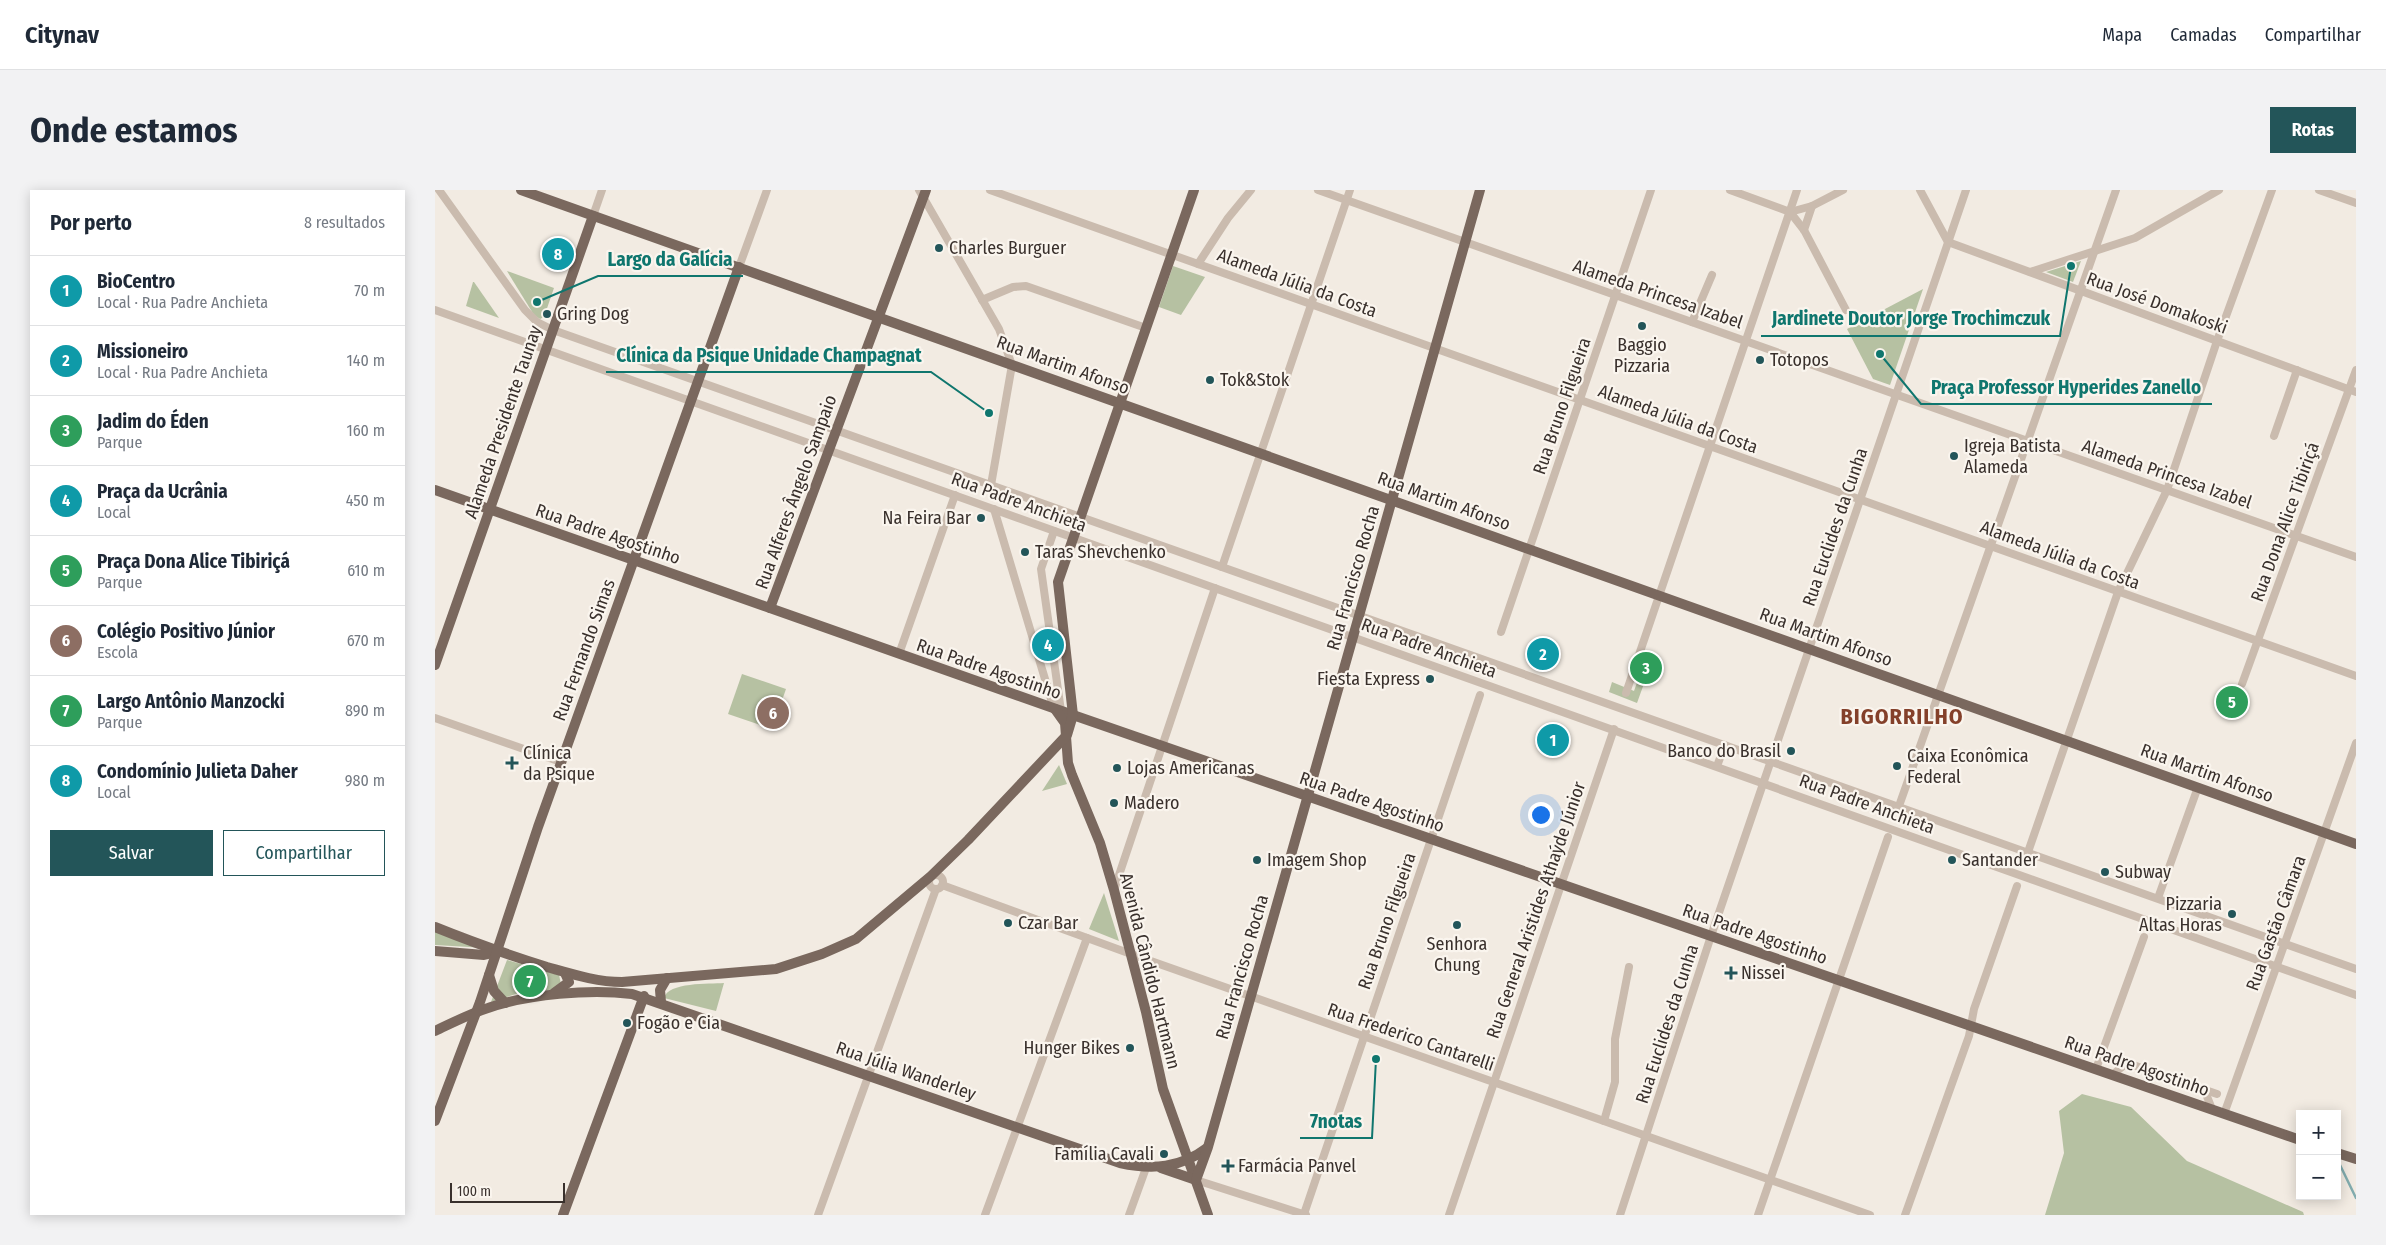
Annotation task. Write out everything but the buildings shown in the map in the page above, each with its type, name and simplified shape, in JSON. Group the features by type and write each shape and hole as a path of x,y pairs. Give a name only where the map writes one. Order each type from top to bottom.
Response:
{"main road":[{"name":"Rua Martim Afonso","path":"521,190 2356,844"},
{"path":"435,927 497,952 565,972 611,982 776,969 822,954 856,939 931,876 1000,808 1067,735 1073,715 1058,586 1073,537 1194,190"},
{"name":"Rua Francisco Rocha","path":"1196,1180 1208,1147 1480,190"},
{"name":"Rua Alferes Ângelo Sampaio","path":"770,608 879,317 923,192"},
{"name":"Alameda Presidente Taunay","path":"435,665 593,216"},
{"name":"Rua Fernando Simas","path":"435,1121 476,1012 561,762 739,267"},
{"name":"Rua Padre Agostinho","path":"435,490 1058,710 2296,1139"},
{"path":"1058,710 1067,735"},
{"name":"Avenida Cândido Hartmann","path":"1067,735 1067,757 1072,775 1100,843 1114,890 1163,1089 1208,1215"},
{"path":"435,951 484,955 497,952"},
{"path":"549,996 567,986 569,978 565,972"},
{"path":"489,974 494,991 505,1003"},
{"path":"661,1002 661,990 667,978"},
{"name":"Rua Júlia Wanderley","path":"435,1032 476,1012 505,1003 549,996 600,992 644,996 1105,1159 1146,1168 1188,1160"},
{"path":"563,1215 644,996"},
{"path":"447,1026 459,1030 466,1039"},
{"path":"1188,1160 1208,1147"},
{"path":"2341,1154 2356,1159"},
{"name":"Rua Júlia Wanderley","path":"1159,1167 1196,1180"}],"street":[{"name":"Rua Padre Anchieta","path":"439,190 525,310 537,322 553,330 2285,943 2356,970"},
{"name":"Alameda Presidente Taunay","path":"593,216 602,190"},
{"name":"Rua Fernando Simas","path":"739,267 767,190"},
{"name":"Alameda Júlia da Costa","path":"990,190 2356,676"},
{"path":"1198,264 1228,218 1251,190"},
{"name":"Alameda Princesa Izabel","path":"1318,190 2356,557"},
{"path":"1222,567 1345,200 1350,190"},
{"name":"Rua Bruno Filgueira","path":"1501,632 1651,190"},
{"path":"1730,190 1790,212 1804,230 1846,310"},
{"path":"1626,693 1797,190"},
{"path":"1790,212 1812,206 1843,190"},
{"path":"1920,190 1948,242"},
{"name":"Rua Euclides da Cunha","path":"1620,1215 1711,936 1966,190"},
{"path":"1899,806 2116,190"},
{"path":"2030,272 2093,254 2154,229 2219,190"},
{"path":"2028,852 2118,592 2167,490 2217,341 2272,190"},
{"path":"2319,190 2356,203"},
{"path":"923,192 1006,342 1013,365 991,485"},
{"path":"1804,230 1812,206"},
{"name":"Rua José Domakoski","path":"1948,242 2352,391"},
{"path":"1692,322 1711,275"},
{"path":"983,300 1013,287 1026,286 1146,328"},
{"name":"Rua Padre Anchieta","path":"435,310 2277,965 2356,995"},
{"path":"2274,436 2297,370"},
{"name":"Rua Dona Alice Tibiriçá","path":"2242,684 2352,391 2356,370"},
{"path":"899,654 955,495"},
{"path":"994,509 1058,710"},
{"path":"1054,530 1041,569 1058,710"},
{"path":"1114,890 1215,588"},
{"name":"Rua Bruno Filgueira","path":"1305,1215 1480,695"},
{"path":"435,718 561,762"},
{"name":"Rua General Aristides Athaýde Júnior","path":"1449,1215 1614,729"},
{"name":"Rua Gastão Câmara","path":"2224,1114 2356,743"},
{"path":"1717,766 1725,745"},
{"path":"2158,898 2198,787"},
{"path":"1758,1215 1888,837"},
{"name":"Rua Frederico Cantarelli","path":"931,876 940,876 939,887 1870,1215"},
{"path":"1905,1215 1971,1026 1974,1009 2017,886"},
{"path":"819,1215 939,887"},
{"path":"2096,1069 2144,937"},
{"path":"985,1215 1087,938"},
{"path":"1604,1121 1615,1082 1615,1038 1629,967"},
{"path":"639,980 644,985 644,996"},
{"path":"2113,1058 2217,1094"},
{"path":"2112,1075 2127,1062"},
{"path":"2204,1089 2212,1109"},
{"path":"1129,1215 1146,1168"},
{"name":"Rua Júlia Wanderley","path":"1196,1180 1305,1215"}],"green space":[{"path":"2081,261 2073,282 2046,272"},
{"path":"1173,266 1205,277 1181,315 1159,307"},
{"path":"507,271 554,288 544,317 540,319 534,315"},
{"path":"474,282 499,318 466,306"},
{"path":"1923,289 1890,385 1873,379 1847,329"},
{"path":"1648,651 1655,653 1637,703 1609,692 1612,682 1634,691"},
{"path":"742,674 786,689 772,729 728,714"},
{"path":"2227,685 2246,692 2236,719 2217,712"},
{"path":"1059,765 1067,784 1042,791"},
{"path":"1104,893 1119,941 1089,929"},
{"path":"435,930 486,948 435,945"},
{"path":"507,960 559,975 561,984 551,990 519,993 491,1002"},
{"path":"724,983 716,1011 664,998 667,993 681,986"},
{"path":"2082,1094 2131,1107 2187,1161 2303,1212 2304,1215 2045,1215 2064,1153 2059,1111"}],"waterway":[{"path":"2341,1167 2356,1198"}],"place":[{"name":"Charles Burguer","path":"939,248"},
{"name":"Condomínio Julieta Daher","path":"558,254"},
{"name":"Jardinete Doutor Jorge Trochimczuk","path":"2071,266"},
{"name":"Largo da Galícia","path":"537,302"},
{"name":"Gring Dog","path":"547,314"},
{"name":"Baggio Pizzaria","path":"1642,326"},
{"name":"Praça Professor Hyperides Zanello","path":"1880,354"},
{"name":"Totopos","path":"1760,360"},
{"name":"Tok&Stok","path":"1210,380"},
{"name":"Clínica da Psique Unidade Champagnat","path":"989,413"},
{"name":"Igreja Batista Alameda","path":"1954,456"},
{"name":"Na Feira Bar","path":"981,518"},
{"name":"Taras Shevchenko","path":"1025,552"},
{"name":"Praça da Ucrânia","path":"1048,645"},
{"name":"Missioneiro","path":"1543,654"},
{"name":"Jadim do Éden","path":"1646,668"},
{"name":"Fiesta Express","path":"1430,679"},
{"name":"Praça Dona Alice Tibiriçá","path":"2232,702"},
{"name":"Colégio Positivo Júnior","path":"773,713"},
{"name":"BioCentro","path":"1553,740"},
{"name":"Banco do Brasil","path":"1791,751"},
{"name":"Clínica da Psique","path":"512,763"},
{"name":"Caixa Econômica Federal","path":"1897,766"},
{"name":"Lojas Americanas","path":"1117,768"},
{"name":"Madero","path":"1114,803"},
{"name":"Imagem Shop","path":"1257,860"},
{"name":"Santander","path":"1952,860"},
{"name":"Subway","path":"2105,872"},
{"name":"Pizzaria Altas Horas","path":"2232,914"},
{"name":"Czar Bar","path":"1008,923"},
{"name":"Senhora Chung","path":"1457,925"},
{"name":"Nissei","path":"1731,973"},
{"name":"Largo Antônio Manzocki","path":"530,981"},
{"name":"Fogão e Cia","path":"627,1023"},
{"name":"Hunger Bikes","path":"1130,1048"},
{"name":"7notas","path":"1376,1059"},
{"name":"Família Cavali","path":"1164,1154"},
{"name":"Farmácia Panvel","path":"1228,1166"}],"district":[{"name":"BIGORRILHO","path":"1902,716"}]}
